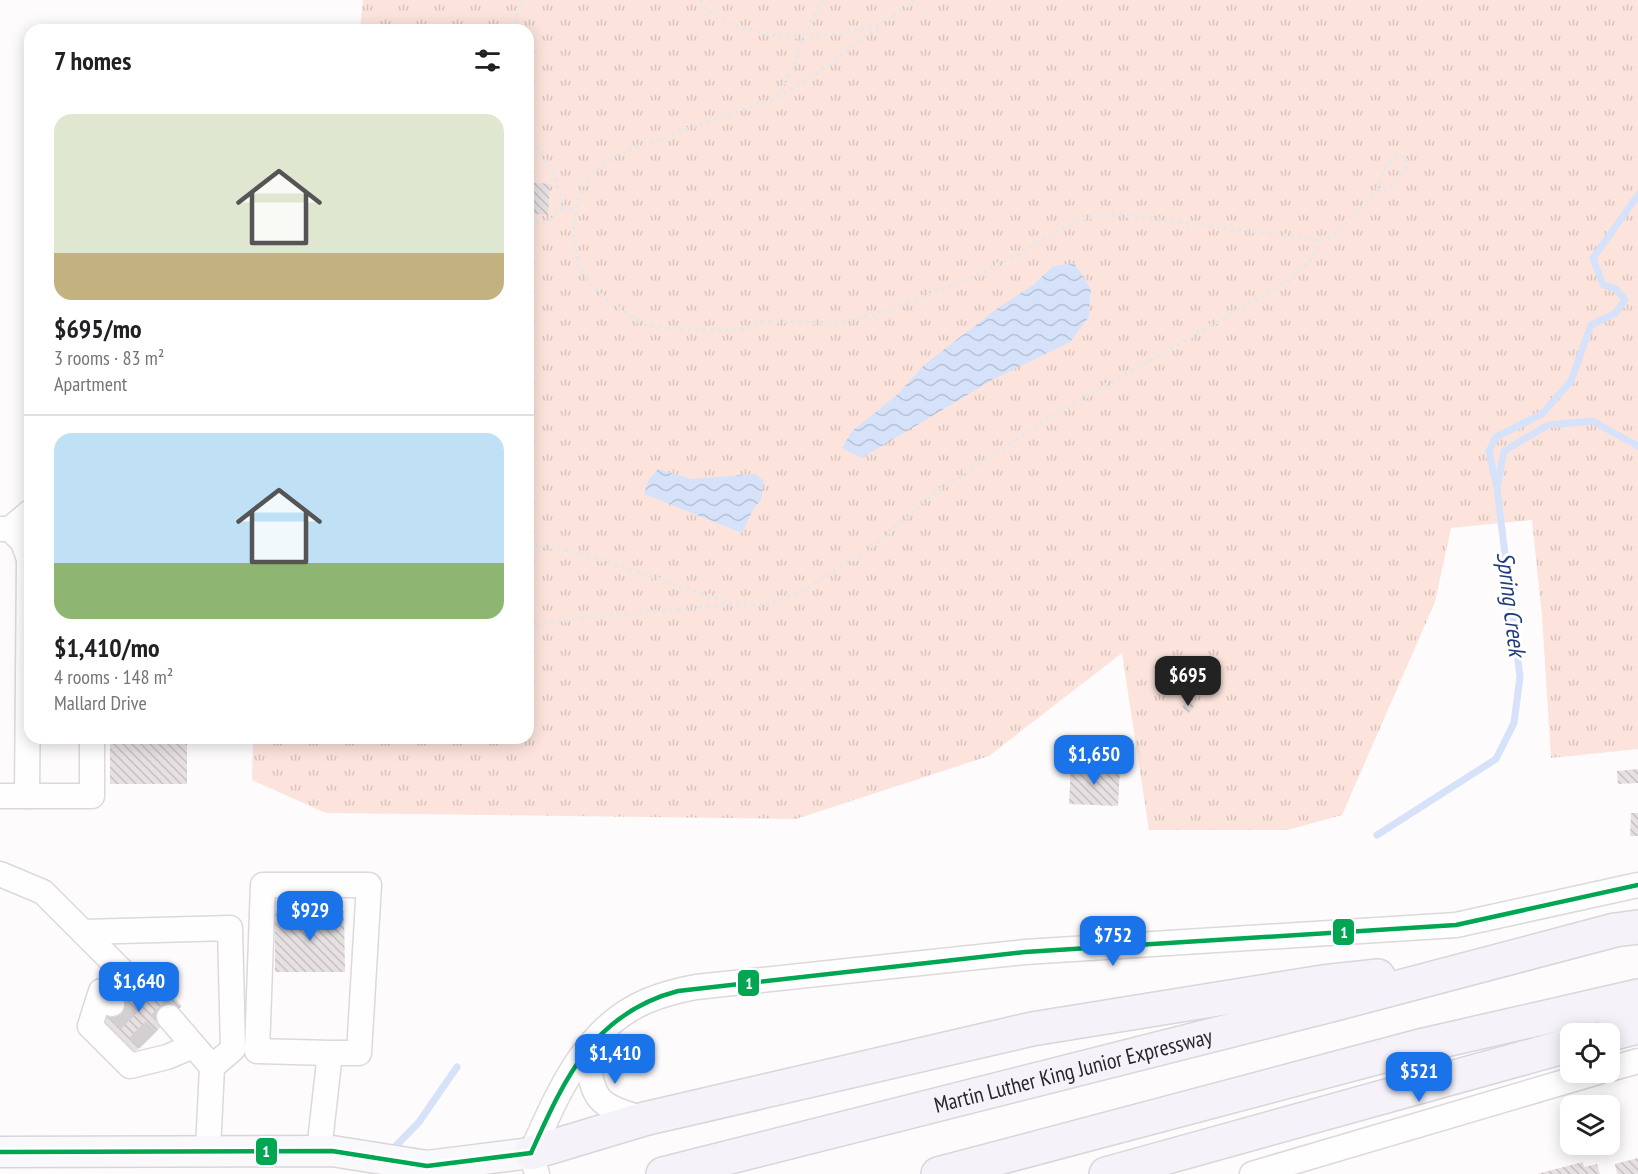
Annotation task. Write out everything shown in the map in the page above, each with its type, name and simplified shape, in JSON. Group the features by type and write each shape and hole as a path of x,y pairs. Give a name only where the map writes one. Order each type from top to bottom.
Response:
{"highway":[{"path":"534,1163 644,1119 1032,1029 1323,982 1484,965 1615,930 1638,927"},
{"name":"Martin Luther King Junior Expressway","path":"663,1174 1484,965"},
{"path":"938,1174 1424,1045 1638,996"},
{"path":"1620,1032 1638,1027"},
{"path":"1106,1174 1560,1048"}],"main road":[{"path":"68,1174 98,1151"},
{"path":"0,1152 325,1151 433,1170 534,1163"}],"street":[{"path":"24,516 5,529 23,542 24,545"},
{"path":"27,744 27,796"},
{"path":"0,796 92,796 92,744"},
{"path":"0,874 43,892 133,982"},
{"path":"263,885 369,885 359,1053 330,1053 257,1051 263,885"},
{"path":"534,1163 559,1090 586,1051 603,1032 645,1001 696,987 1025,952 1456,925 1638,885"},
{"path":"83,932 230,928 233,1049 212,1067"},
{"path":"111,960 107,998 90,1026 130,1066 167,1057 193,1046"},
{"path":"169,1017 212,1067 208,1150"},
{"path":"148,1040 167,1057"},
{"path":"586,1051 591,1086 597,1099 615,1110 644,1119"},
{"path":"325,1151 330,1053"},
{"path":"1620,1066 1638,1061"},
{"path":"1252,1174 1561,1083"}],"path":[{"path":"516,24 517,14 523,0"},
{"path":"700,0 706,11 749,32 803,36 848,33 884,23"},
{"path":"776,98 795,64 803,36 824,0"},
{"path":"914,0 811,78 776,98 620,153 591,174 578,197 573,232 580,269 603,297 645,325 680,330 747,330 760,322 800,321 833,325 884,312 980,274 1083,218 1116,214 1320,240 1337,234 1376,193 1395,183 1406,167 1406,156 1397,155 1388,163 1376,193"},
{"path":"534,143 553,172 563,207"},
{"path":"563,207 576,210"},
{"path":"534,222 547,222 563,207"},
{"path":"534,625 590,617 734,604 767,605 803,590 866,552 933,494 1059,412 1292,279 1314,257 1320,240"},
{"path":"534,544 577,552 734,604"}],"green space":[{"path":"363,0 1638,0 1638,749 1551,758 1542,616 1532,520 1451,528 1435,602 1342,815 1287,830 1149,830 1122,653 989,756 796,819 326,813 252,780 253,744 534,744 534,24 361,24"}],"water":[{"path":"1074,263 1091,289 1089,317 1070,342 994,379 862,458 842,448 852,431 898,394 924,365 995,310 1033,285 1053,266"},
{"path":"658,469 692,479 755,474 764,481 761,501 755,506 742,533 644,494 648,481"}],"building":[{"path":"534,183 550,184 548,215 534,214"},
{"path":"1187,701 1194,706 1189,713 1182,707"},
{"path":"110,744 187,744 187,784 110,784"},
{"path":"1071,765 1120,767 1118,806 1069,804"},
{"path":"1638,769 1638,783 1618,784 1617,771"},
{"path":"1631,813 1638,813 1638,836 1630,836"},
{"path":"275,911 344,911 345,972 275,972"},
{"path":"147,970 182,1006 131,1056 96,1021"},
{"path":"1638,1158 1638,1174 1617,1174 1615,1164"},
{"path":"1583,1162 1584,1167 1597,1164 1600,1174 1537,1174"}],"waterway":[{"path":"1496,484 1489,451 1496,437 1542,414 1571,381 1591,325 1616,313 1625,300 1616,289 1603,285 1593,258 1638,195"},
{"name":"Spring Creek","path":"1377,835 1496,759 1514,723 1520,677 1497,489 1504,451 1548,425 1592,421 1638,446"},
{"name":"Spring Creek","path":"390,1152 419,1122 457,1067"}],"tunnel":[{"path":"133,982 169,1017"},
{"path":"112,1004 148,1040"}],"transit line":[{"name":"1","path":"531,1153 570,1075 603,1033 624,1015 649,1001 678,991 1025,952 1456,925 1638,885"},
{"name":"1","path":"0,1152 332,1151 427,1166 531,1153"}]}
